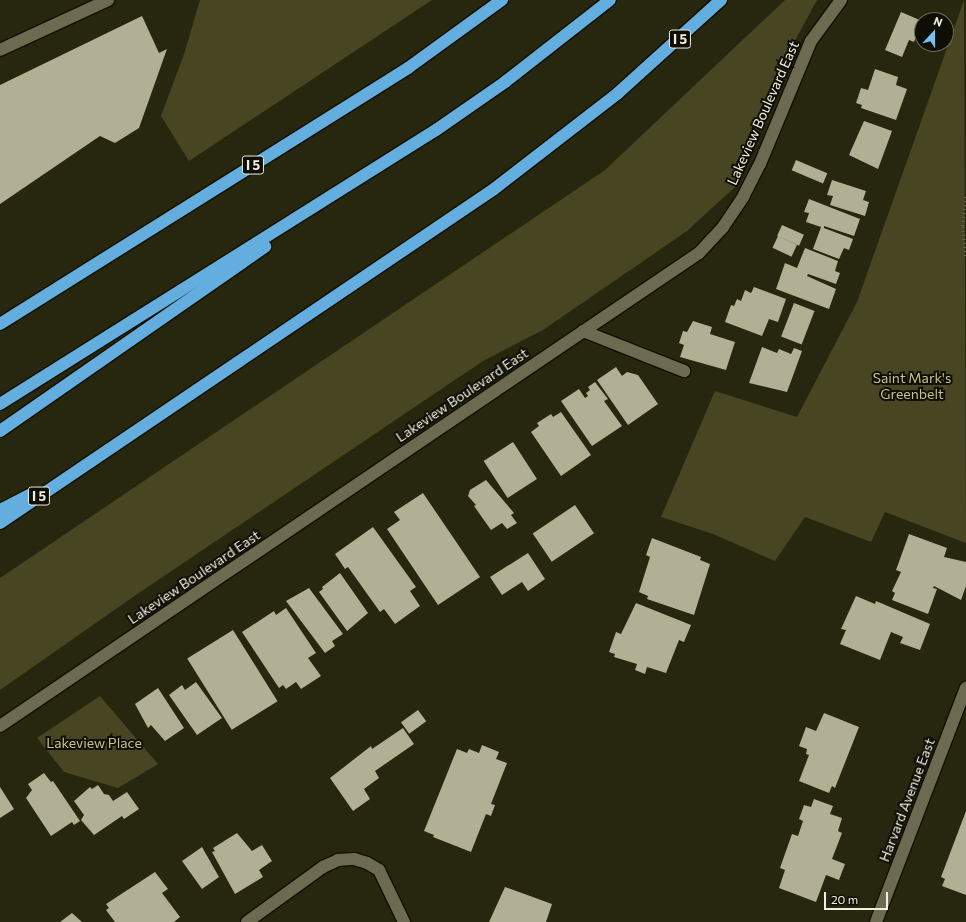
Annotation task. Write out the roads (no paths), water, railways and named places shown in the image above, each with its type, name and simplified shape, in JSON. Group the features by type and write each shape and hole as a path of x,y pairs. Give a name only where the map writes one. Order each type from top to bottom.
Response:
{"highway":[{"name":"I 5","path":"0,324 408,68 502,0"},
{"name":"I 5","path":"0,524 78,469 494,189 637,77 721,0"},
{"path":"0,431 400,153 505,82 607,2"},
{"path":"0,404 400,153"},
{"path":"0,395 43,378"},
{"path":"0,510 78,469"}],"street":[{"path":"0,50 108,0"},
{"name":"Lakeview Boulevard East","path":"0,726 699,253 723,227 743,197 760,164 811,41 841,0"},
{"path":"583,331 684,371"},
{"name":"Harvard Avenue East","path":"876,922 966,688"},
{"path":"247,922 323,867 338,860 354,859 367,862 379,870 404,922"}],"park label":[{"name":"Saint Mark's Greenbelt","path":"912,386"},
{"name":"Lakeview Place","path":"94,743"}]}
